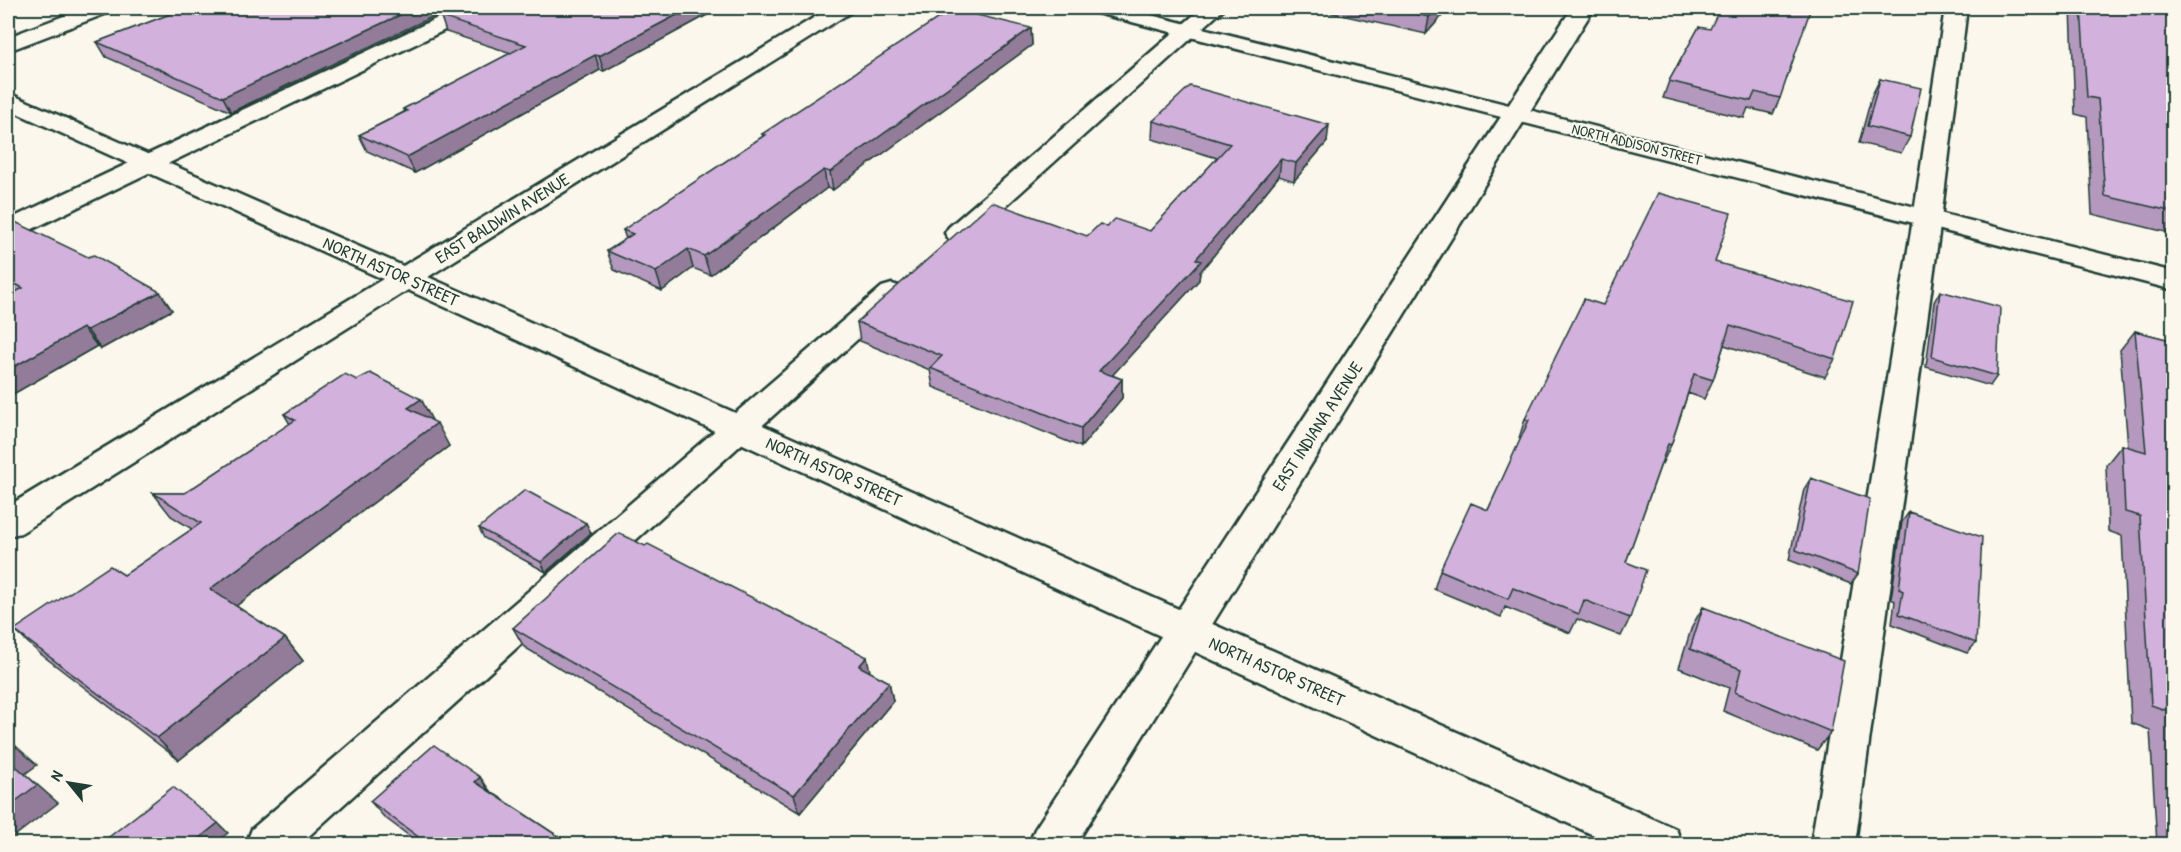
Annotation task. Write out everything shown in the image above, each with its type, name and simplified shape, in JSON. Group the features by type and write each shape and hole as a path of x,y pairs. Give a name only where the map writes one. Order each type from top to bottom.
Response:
{"street":[{"path":"8,44 103,8"},
{"path":"8,230 475,8"},
{"name":"EAST BALDWIN AVENUE","path":"8,523 844,8"},
{"name":"NORTH ADDISON STREET","path":"1100,8 2174,281"},
{"path":"268,844 1214,8"},
{"name":"EAST INDIANA AVENUE","path":"1051,844 1583,8"},
{"path":"1833,844 1928,219 1956,8"},
{"name":"NORTH ASTOR STREET","path":"8,100 1660,844"}],"building":[{"path":"196,8 415,8 223,97 97,42 178,11 183,13"},
{"path":"461,8 690,8 599,56 595,55 407,157 359,135 407,111 403,109 526,45 441,17"},
{"path":"1386,8 1438,8 1429,17"},
{"path":"1720,8 1811,8 1780,98 1755,92 1751,101 1669,81 1699,27 1710,29"},
{"path":"2081,8 2174,8 2174,212 2105,196 2098,99 2087,97"},
{"path":"952,9 1031,28 830,172 824,170 704,256 688,249 656,272 607,251 633,234 623,230 765,135 762,134"},
{"path":"1880,79 1921,88 1910,137 1867,126"},
{"path":"1190,86 1329,125 1296,163 1281,159 1196,259 1201,261 1099,371 1122,379 1081,428 930,368 942,356 857,322 992,202 1087,236 1100,224 1107,227 1115,219 1150,231 1230,144 1153,121"},
{"path":"1658,193 1731,213 1715,262 1853,301 1835,359 1730,325 1713,380 1694,374 1671,445 1668,444 1626,562 1646,570 1630,618 1584,600 1579,614 1513,588 1508,599 1440,570 1471,503 1488,510 1529,420 1525,419 1584,299 1603,305"},
{"path":"8,219 88,257 94,255 160,292 87,330 83,328 8,370 8,296 23,288 8,280"},
{"path":"1940,291 2000,307 1997,376 1932,357"},
{"path":"2135,331 2174,341 2174,750 2171,712 2151,705 2140,516 2125,512 2122,445 2146,452"},
{"path":"370,373 421,399 408,408 437,423 210,589 285,638 157,738 14,630 110,566 124,575 201,523 153,493 185,493 295,420 284,414 345,374 357,380"},
{"path":"1811,478 1870,499 1858,574 1796,550"},
{"path":"525,490 586,523 541,562 479,528"},
{"path":"1909,512 1982,537 1976,643 1899,614 1903,591 1899,589"},
{"path":"619,533 645,546 648,544 867,657 859,666 889,682 794,795 513,628"},
{"path":"1703,607 1844,661 1831,732 1735,692 1741,669 1690,649"},
{"path":"8,739 16,747 8,753"},
{"path":"434,745 480,777 475,782 570,844 428,844 370,801"},
{"path":"8,759 37,785 8,807"},
{"path":"173,787 218,823 192,844 100,844"}]}
